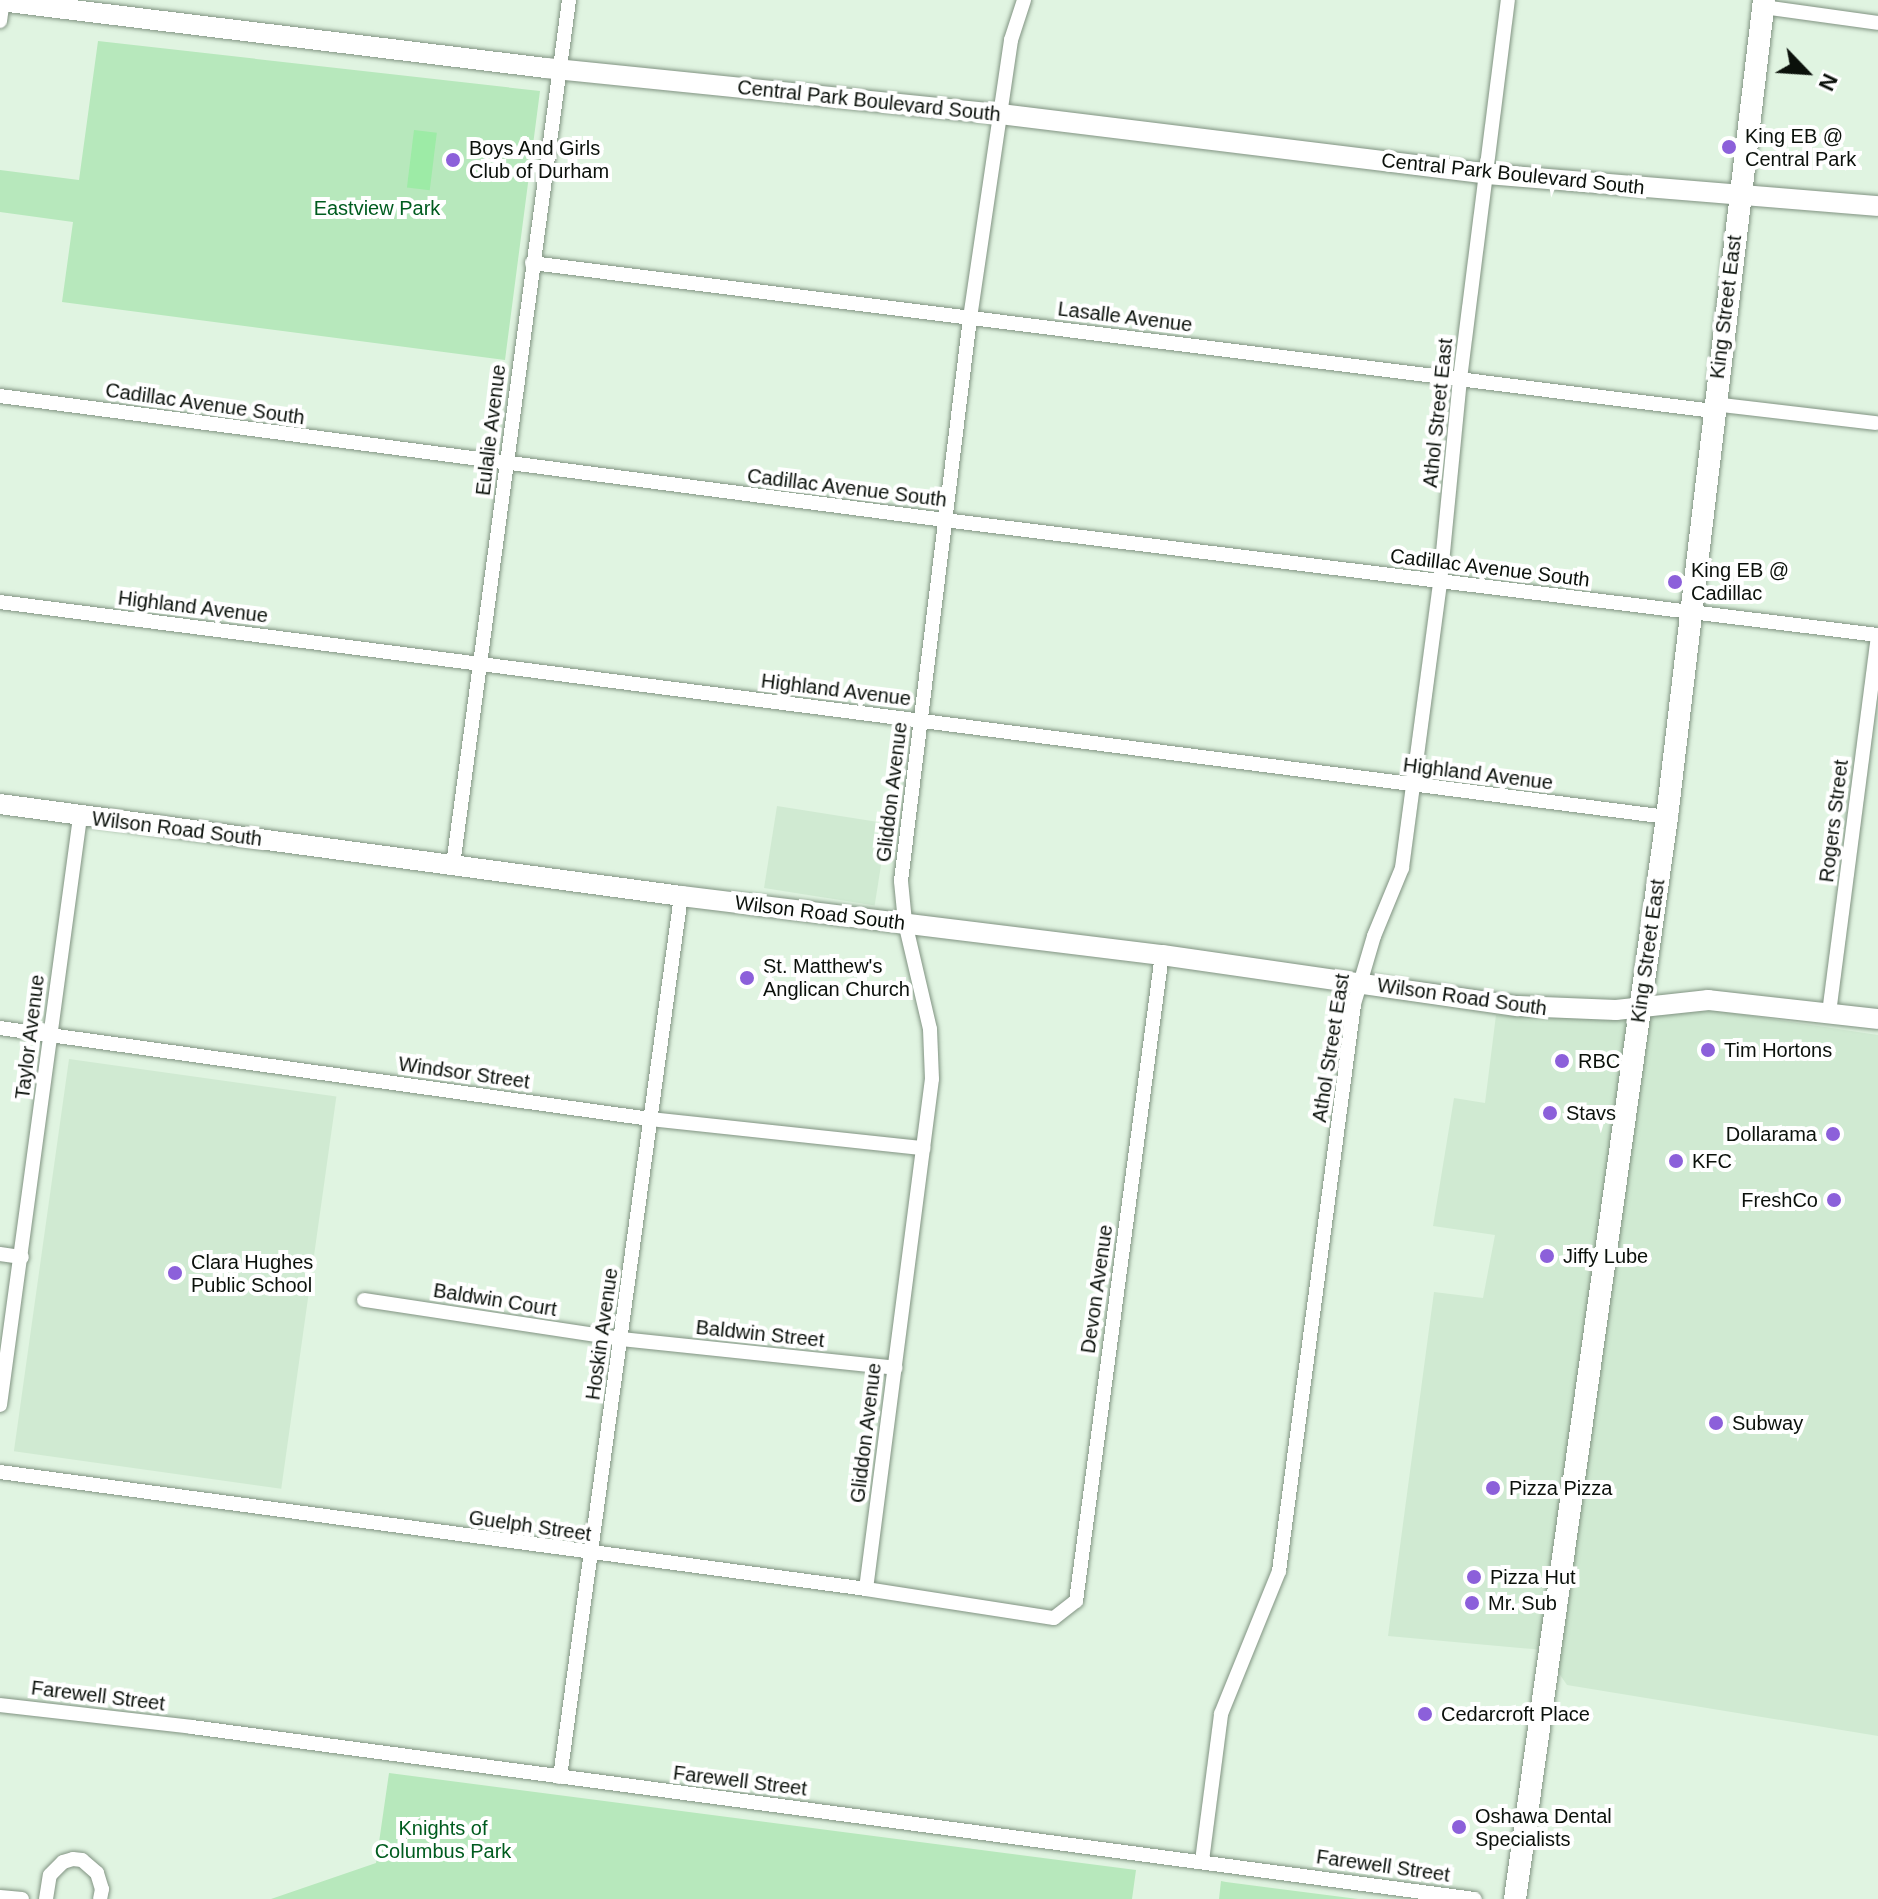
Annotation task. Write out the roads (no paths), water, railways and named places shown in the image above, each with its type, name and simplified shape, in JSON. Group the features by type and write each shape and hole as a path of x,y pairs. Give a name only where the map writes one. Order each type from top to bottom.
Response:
{"main road":[{"name":"King Street East","path":"1515,1899 1667,817 1764,3"},
{"name":"Central Park Boulevard South","path":"2,6 560,69 1000,114 1488,174 1878,206"},
{"name":"Wilson Road South","path":"0,804 681,896 1162,955 1539,1008 1640,1009 1708,1000 1878,1019"}],"street":[{"name":"Eulalie Avenue","path":"453,865 569,0"},
{"name":"Gliddon Avenue","path":"866,1589 933,1053 905,922 901,881 970,318 1011,40 1024,0"},
{"name":"Athol Street East","path":"1202,1861 1221,1714 1279,1571 1354,1004 1374,936 1399,876 1440,583 1460,379 1508,0"},
{"path":"1764,3 1878,23"},
{"name":"Lasalle Avenue","path":"532,263 1460,379 1877,425"},
{"name":"Cadillac Avenue South","path":"0,396 507,465 1878,635"},
{"name":"Highland Avenue","path":"0,602 1667,817"},
{"name":"Rogers Street","path":"1829,1013 1878,635"},
{"name":"Taylor Avenue","path":"0,1405 80,817"},
{"name":"Hoskin Avenue","path":"560,1777 681,896"},
{"name":"Devon Avenue","path":"1054,1618 1076,1601 1162,955"},
{"name":"Windsor Street","path":"0,1028 650,1119 923,1148"},
{"path":"0,1254 22,1257"},
{"name":"Baldwin Court","path":"364,1300 621,1339"},
{"name":"Baldwin Street","path":"621,1339 895,1368"},
{"name":"Guelph Street","path":"0,1472 866,1589 1054,1618"},
{"name":"Farewell Street","path":"0,1705 1475,1899"},
{"path":"46,1899 50,1875 63,1862 73,1859 82,1860 102,1879 100,1899"},
{"path":"0,1897 22,1899"}],"place":[{"name":"King EB @ Central Park","path":"1729,147"},
{"name":"Boys And Girls Club of Durham","path":"453,160"},
{"name":"King EB @ Cadillac","path":"1675,582"},
{"name":"St. Matthew's Anglican Church","path":"747,978"},
{"name":"Tim Hortons","path":"1708,1050"},
{"name":"RBC","path":"1562,1061"},
{"name":"Stavs","path":"1550,1113"},
{"name":"Dollarama","path":"1833,1134"},
{"name":"KFC","path":"1676,1161"},
{"name":"FreshCo","path":"1834,1200"},
{"name":"Jiffy Lube","path":"1547,1256"},
{"name":"Clara Hughes Public School","path":"175,1273"},
{"name":"Subway","path":"1716,1423"},
{"name":"Pizza Pizza","path":"1493,1488"},
{"name":"Pizza Hut","path":"1474,1577"},
{"name":"Mr. Sub","path":"1472,1603"},
{"name":"Cedarcroft Place","path":"1425,1714"},
{"name":"Oshawa Dental Specialists","path":"1459,1827"}],"park label":[{"name":"Eastview Park","path":"377,208"},
{"name":"Knights of Columbus Park","path":"443,1840"}]}
